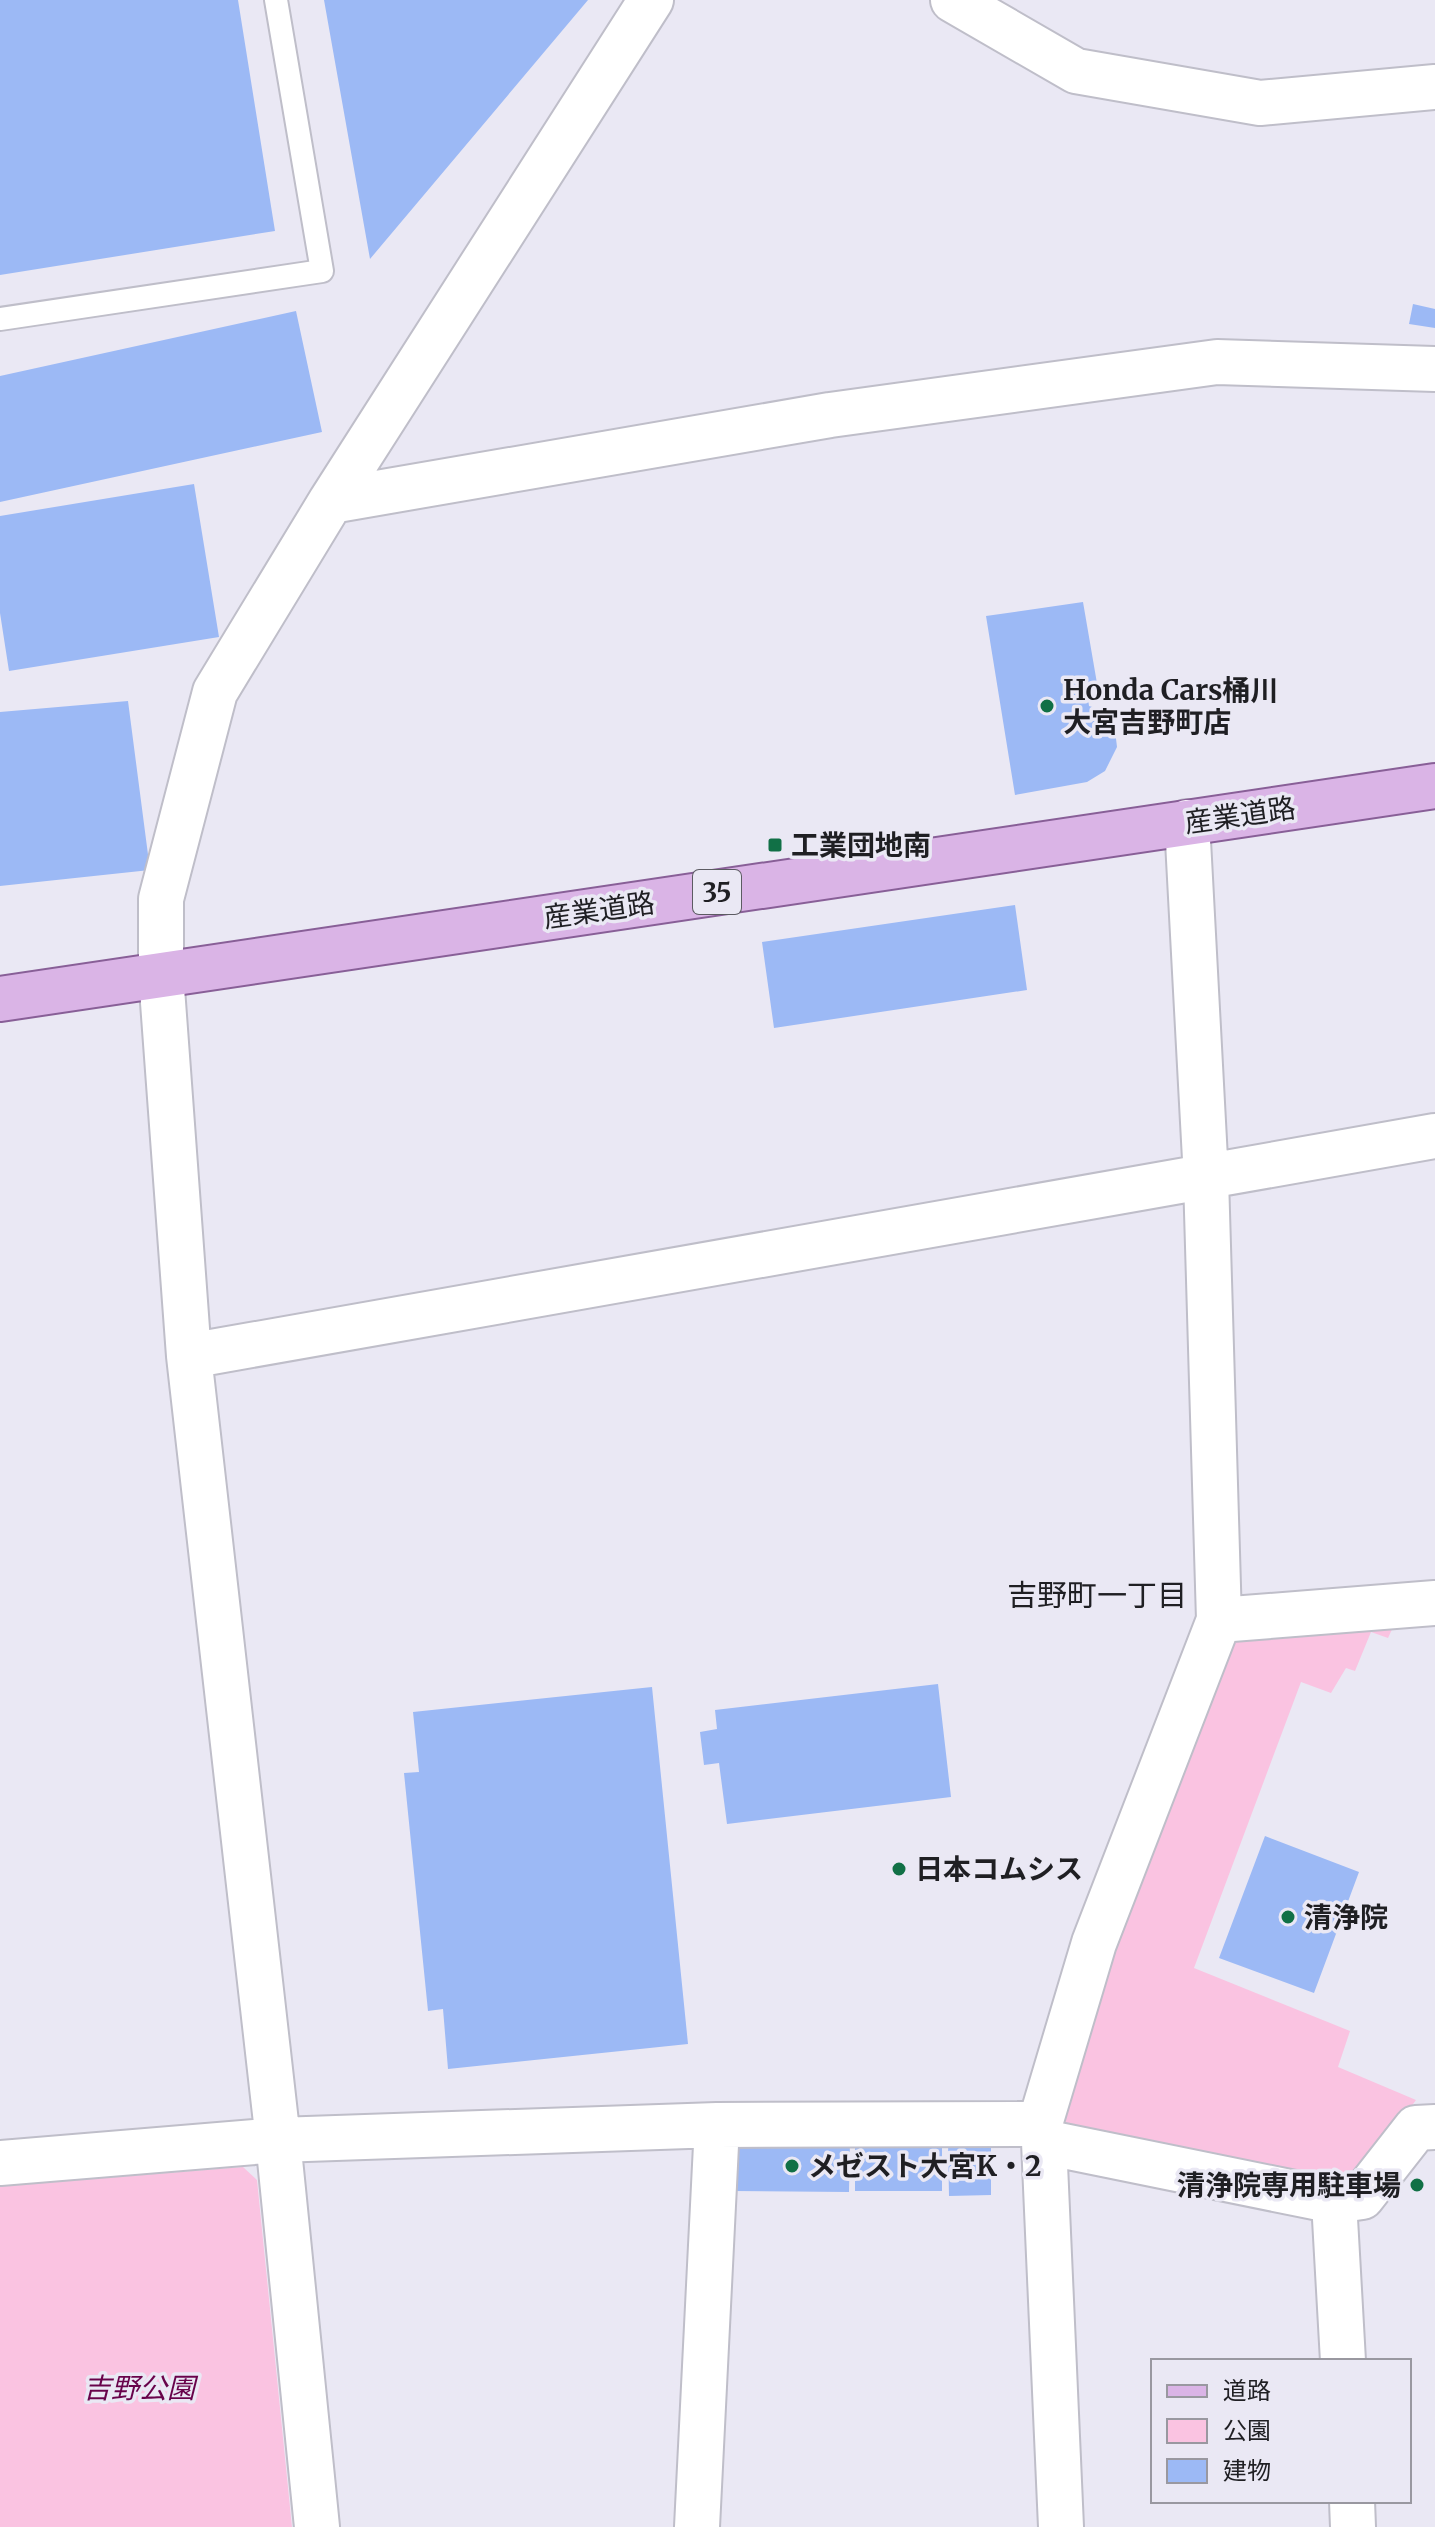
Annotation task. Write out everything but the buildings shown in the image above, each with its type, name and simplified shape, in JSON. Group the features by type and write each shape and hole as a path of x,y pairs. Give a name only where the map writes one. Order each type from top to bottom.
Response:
{"main road":[{"name":"産業道路","path":"0,999 1435,786"}],"street":[{"path":"317,2527 278,2140 189,1356 161,975 161,899 215,692 331,501 651,0"},
{"path":"953,0 1076,71 1260,103 1435,87"},
{"path":"331,501 830,415 1217,362 1435,369"},
{"path":"1061,2527 1042,2133 1094,1943 1219,1620 1206,1178 1187,822"},
{"path":"189,1356 1435,1136"},
{"path":"1219,1620 1435,1603"},
{"path":"697,2527 717,2125"},
{"path":"0,2163 278,2140 717,2125 1042,2133 1334,2201 1362,2197 1416,2128 1435,2127"},
{"path":"1334,2201 1343,2359"},
{"path":"1352,2503 1353,2527"}],"lane":[{"path":"0,319 322,271 276,0"}],"green space":[{"path":"1401,1610 1388,1638 1371,1632 1355,1671 1346,1668 1331,1693 1301,1682 1194,1968 1350,2031 1338,2067 1416,2100 1364,2172 1342,2186 1066,2128 1052,2110 1231,1625"},
{"name":"吉野公園","path":"243,2167 257,2180 292,2527 0,2527 0,2186"}],"place":[{"name":"Honda Cars桶川 大宮吉野町店","path":"1047,706"},
{"name":"工業団地南","path":"775,845"},
{"name":"日本コムシス","path":"899,1869"},
{"name":"清浄院","path":"1288,1917"},
{"name":"メゼスト大宮K・2","path":"792,2166"},
{"name":"清浄院専用駐車場","path":"1417,2185"}],"district":[{"name":"吉野町一丁目","path":"1097,1595"}]}
